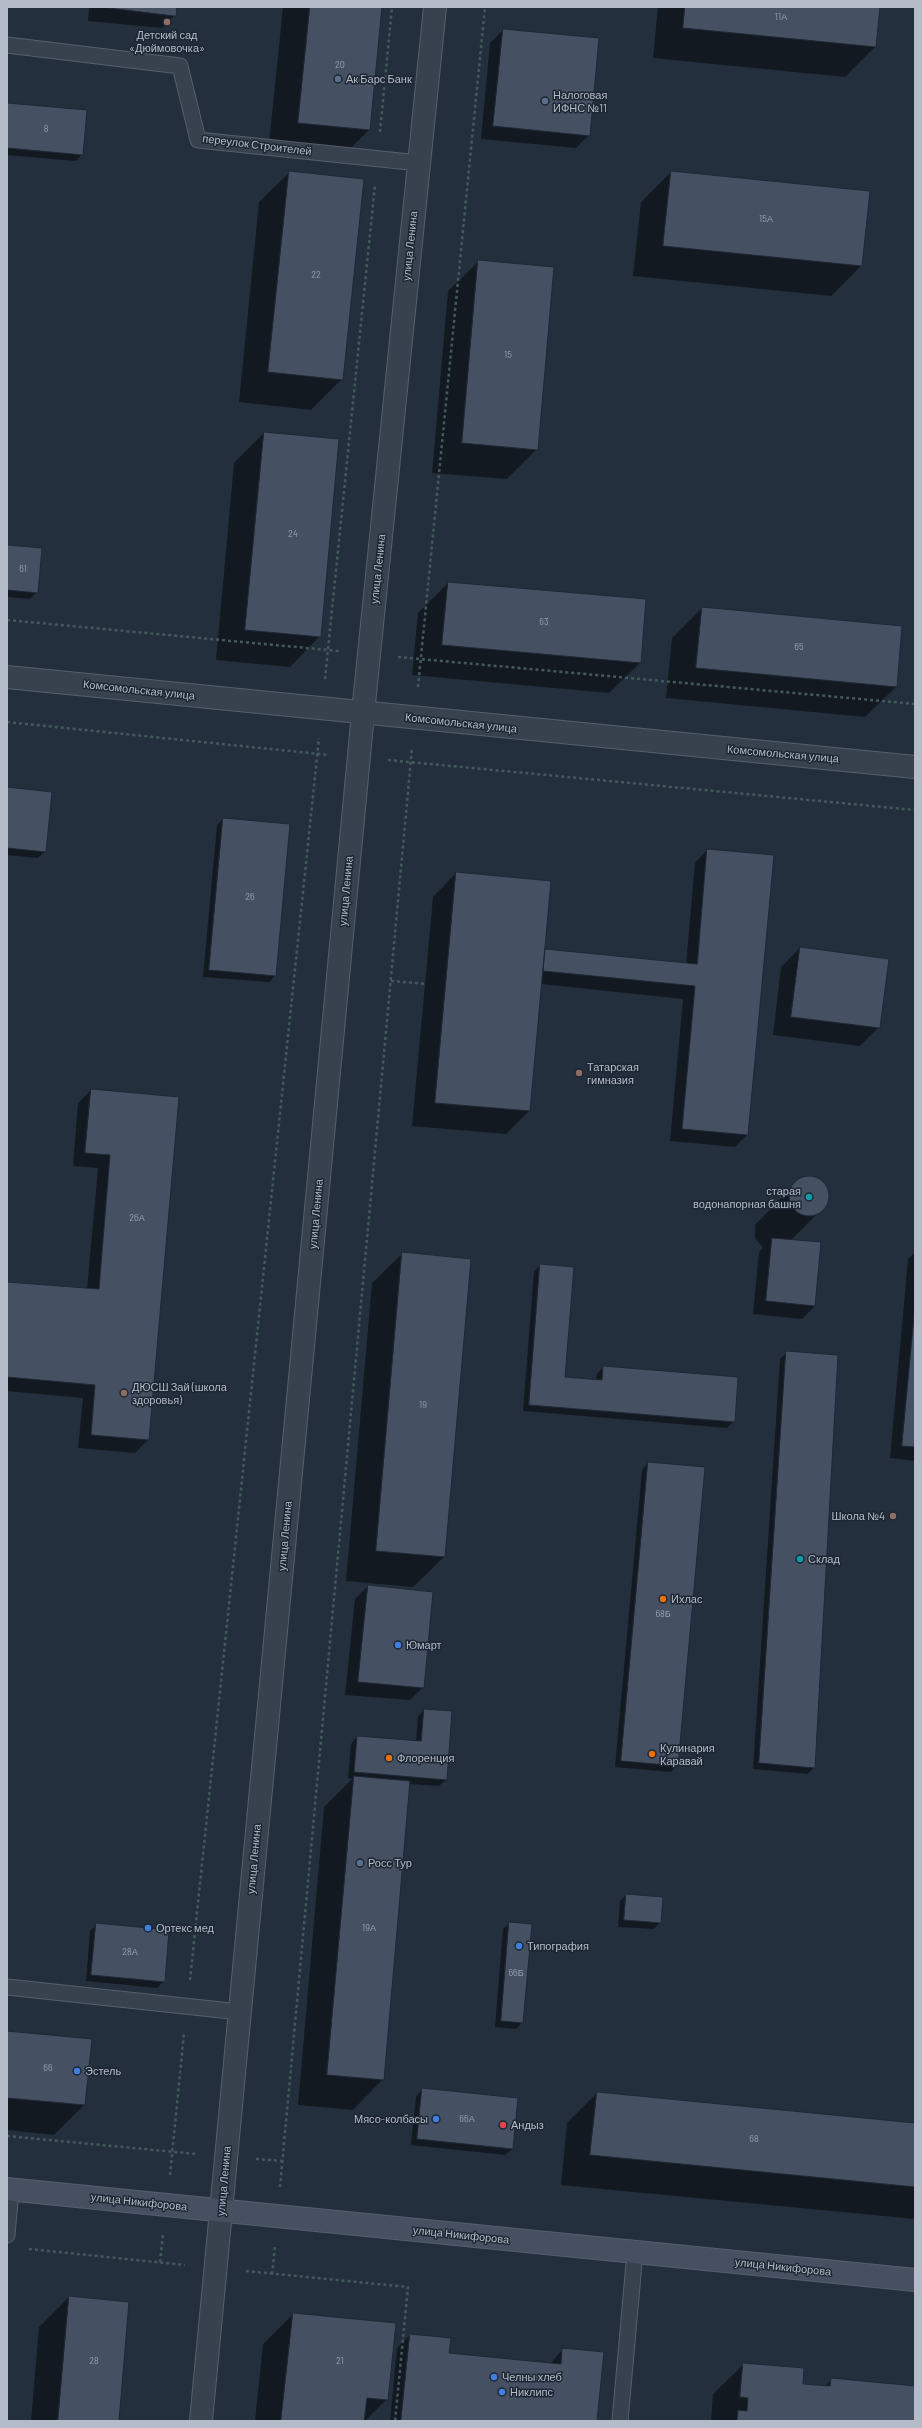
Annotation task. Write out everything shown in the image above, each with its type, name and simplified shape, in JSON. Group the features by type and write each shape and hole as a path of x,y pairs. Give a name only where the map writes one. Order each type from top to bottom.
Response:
{"main road":[{"name":"улица Никифорова","path":"9,2190 915,2280"}],"street":[{"name":"улица Ленина","path":"201,2421 363,713 435,7"},
{"name":"Комсомольская улица","path":"7,677 915,767"}],"lane":[{"name":"переулок Строителей","path":"7,45 180,66 198,140 419,163"},
{"path":"7,1987 240,2012"},
{"path":"7,2235 9,2190"},
{"path":"620,2421 635,2252"}],"path":[{"path":"160,2262 318,754 392,7"},
{"path":"272,2274 415,718 485,7"},
{"path":"7,620 915,704"},
{"path":"7,722 359,758 915,810"},
{"path":"391,982 426,984"},
{"path":"7,2136 283,2161"},
{"path":"395,2421 408,2287"}],"building":[{"path":"101,7 177,7 176,16"},
{"path":"310,7 382,7 370,130 298,123"},
{"path":"685,7 880,7 876,47 683,28"},
{"path":"503,29 599,38 590,136 493,126"},
{"path":"7,103 87,110 83,155 7,148"},
{"path":"289,171 364,179 343,380 268,372"},
{"path":"671,171 870,191 862,266 663,246"},
{"path":"478,260 554,267 538,450 462,443"},
{"path":"264,432 339,439 321,637 245,630"},
{"path":"7,545 42,548 38,593 7,590"},
{"path":"448,582 646,599 641,663 442,645"},
{"path":"702,607 902,626 897,687 696,668"},
{"path":"7,787 52,792 46,852 7,848"},
{"path":"223,818 290,824 276,976 209,970"},
{"path":"707,849 774,855 748,1135 682,1129 695,986 543,971 545,949 697,964"},
{"path":"456,872 551,881 530,1111 435,1103"},
{"path":"800,947 889,959 880,1028 791,1017"},
{"path":"91,1089 179,1097 149,1440 91,1435 95,1385 7,1377 7,1282 99,1289 110,1155 85,1153"},
{"name":"старая водонапорная башня","path":"813,1176 820,1179 826,1185 829,1196 828,1204 820,1213 813,1216 805,1216 798,1213 790,1204 789,1192 792,1185 801,1177"},
{"path":"772,1238 821,1242 815,1306 766,1301"},
{"path":"402,1252 471,1259 445,1557 376,1551"},
{"path":"540,1264 574,1267 565,1377 602,1380 603,1366 738,1377 735,1422 529,1405"},
{"path":"915,1306 915,1447 902,1446"},
{"name":"Склад","path":"786,1351 838,1355 815,1768 759,1763"},
{"path":"648,1462 705,1467 678,1766 621,1761"},
{"path":"368,1585 433,1592 424,1688 358,1682"},
{"path":"424,1709 452,1711 447,1780 354,1772 357,1736 421,1741"},
{"path":"354,1776 410,1781 384,2080 327,2075"},
{"path":"626,1894 663,1897 661,1923 624,1920"},
{"path":"509,1922 532,1924 523,2023 501,2021"},
{"path":"96,1923 169,1930 165,1982 91,1975"},
{"path":"7,2031 92,2039 85,2105 7,2098"},
{"path":"422,2088 518,2098 513,2149 417,2139"},
{"path":"597,2092 915,2123 915,2187 590,2155"},
{"path":"69,2296 129,2302 119,2421 58,2421"},
{"path":"293,2313 396,2323 388,2400 367,2398 364,2421 281,2421"},
{"name":"Никлипс","path":"410,2334 451,2338 449,2353 561,2364 562,2348 604,2352 597,2421 401,2421"},
{"path":"743,2363 804,2368 803,2384 830,2386 831,2378 915,2386 915,2421 737,2421 738,2410 747,2411 748,2398 740,2397"}],"place":[{"name":"Детский сад «Дюймовочка»","path":"167,22"},
{"name":"Ак Барс Банк","path":"338,79"},
{"name":"Налоговая ИФНС №11","path":"545,101"},
{"name":"Татарская гимназия","path":"579,1073"},
{"name":"старая водонапорная башня","path":"809,1197"},
{"name":"ДЮСШ Зай (школа здоровья)","path":"124,1393"},
{"name":"Школа №4","path":"893,1516"},
{"name":"Склад","path":"800,1559"},
{"name":"Ихлас","path":"663,1599"},
{"name":"Юмарт","path":"398,1645"},
{"name":"Кулинария Каравай","path":"652,1754"},
{"name":"Флоренция","path":"389,1758"},
{"name":"Росс Тур","path":"360,1863"},
{"name":"Ортекс мед","path":"148,1928"},
{"name":"Типография","path":"519,1946"},
{"name":"Эстель","path":"77,2071"},
{"name":"Мясо-колбасы","path":"436,2119"},
{"name":"Андыз","path":"503,2125"},
{"name":"Челны хлеб","path":"494,2377"},
{"name":"Никлипс","path":"502,2392"}]}
